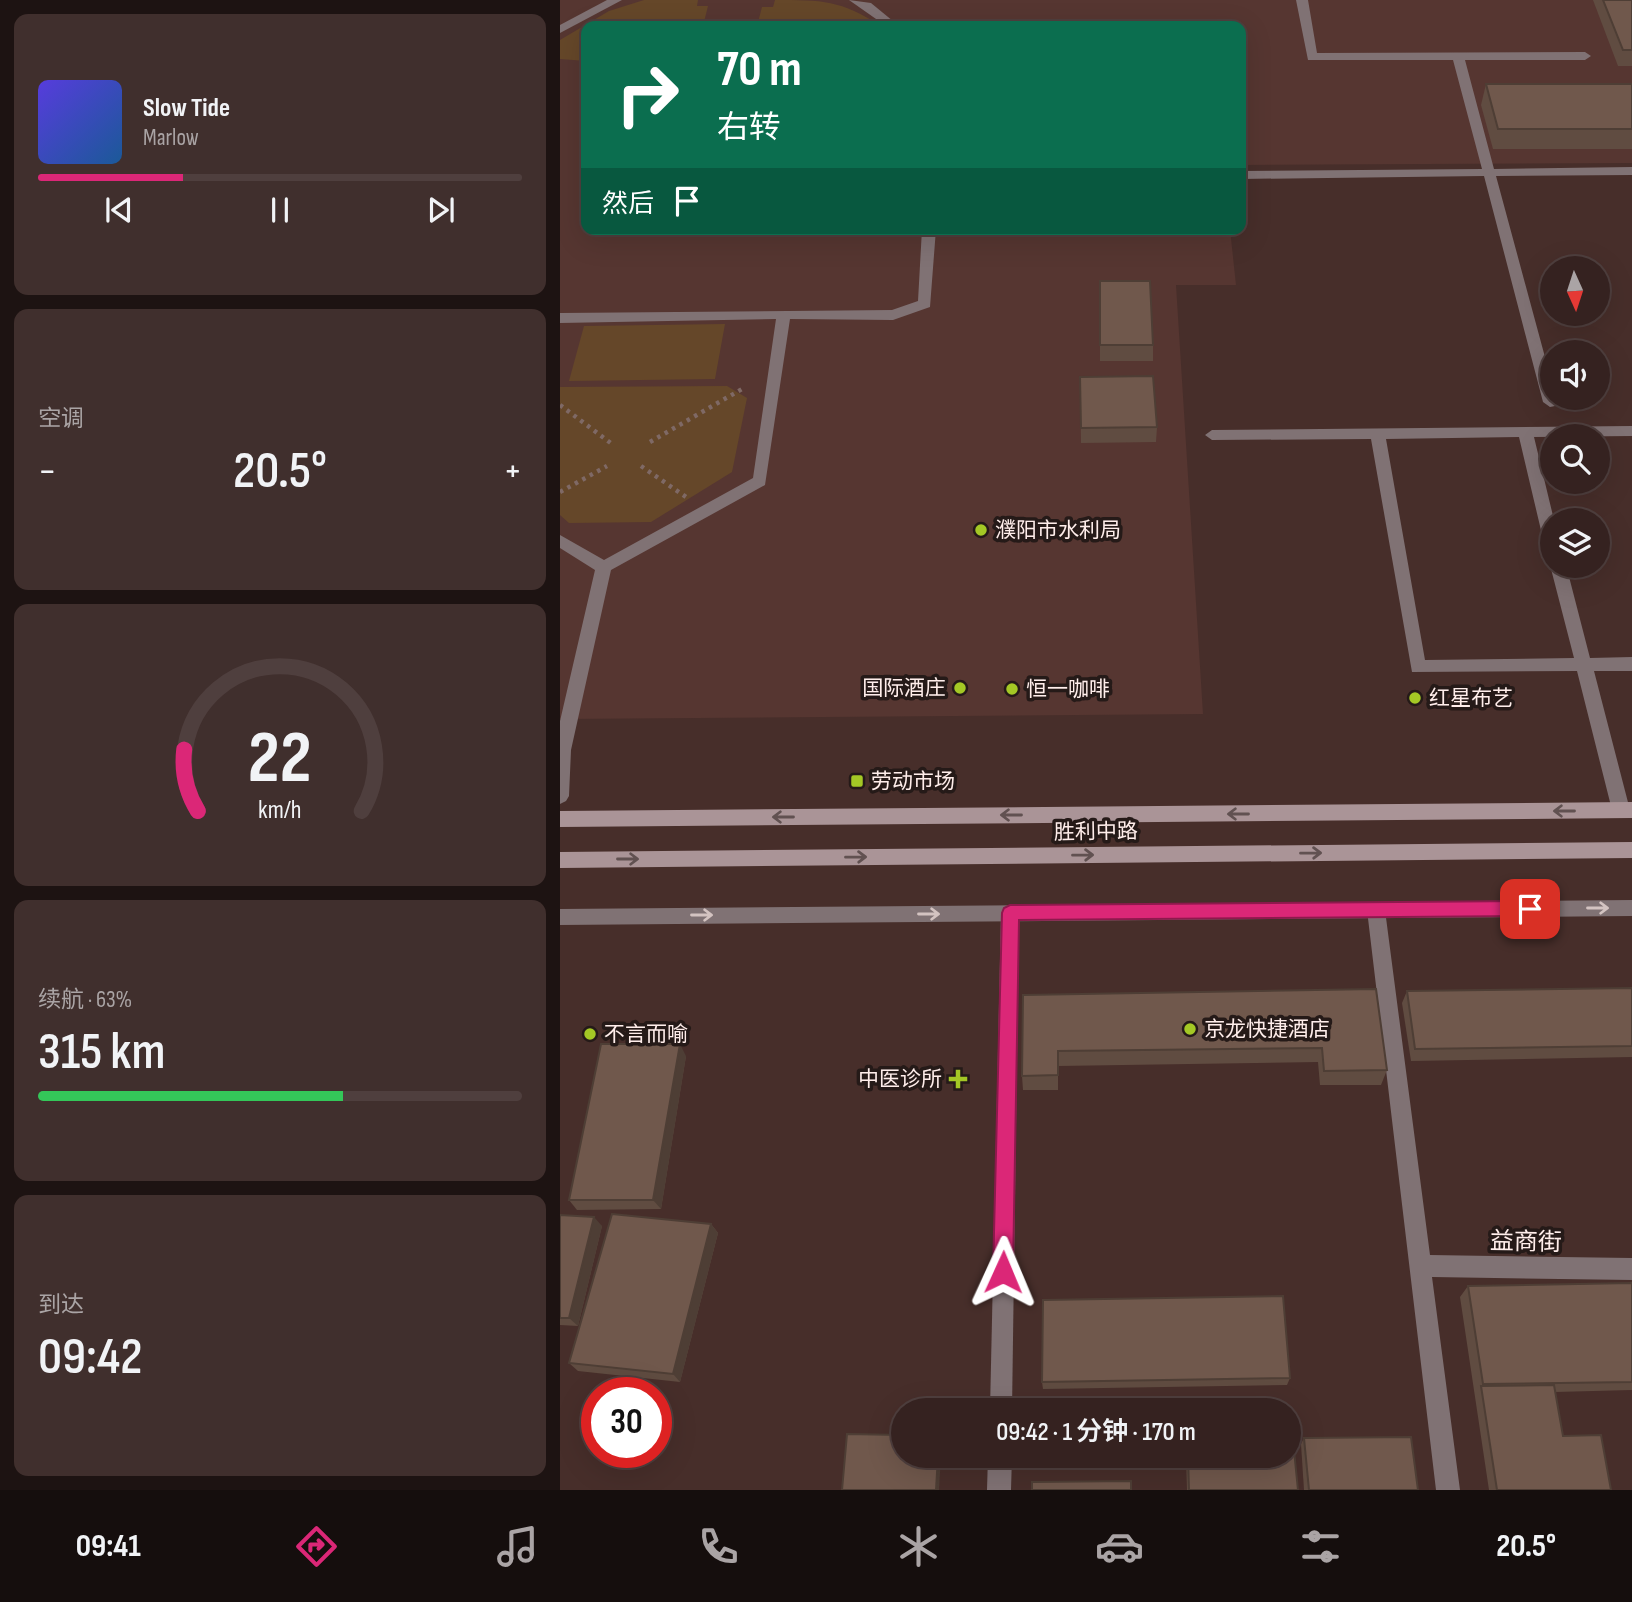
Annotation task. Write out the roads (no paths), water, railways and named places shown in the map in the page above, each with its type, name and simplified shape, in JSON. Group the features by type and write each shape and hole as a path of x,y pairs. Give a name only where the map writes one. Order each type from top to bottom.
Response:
{"main road":[{"name":"胜利中路","path":"560,819 1626,810"},
{"name":"胜利中路","path":"560,860 1632,850"}],"street":[{"path":"560,30 616,0"},
{"path":"855,0 867,5 887,21"},
{"path":"1302,0 1311,57 1585,56"},
{"path":"1458,57 1540,364"},
{"path":"1246,175 1632,171"},
{"path":"560,318 893,315 925,304 929,235"},
{"path":"560,796 562,750 604,567 760,481 784,314"},
{"path":"1212,435 1632,431"},
{"path":"1525,432 1543,508"},
{"path":"1378,433 1418,667 1632,664"},
{"path":"560,541 604,567"},
{"path":"1561,578 1582,664 1626,810"},
{"path":"560,916 1632,908"},
{"path":"1376,910 1448,1490"},
{"path":"1001,1398 1010,913"},
{"name":"益商街","path":"1420,1266 1632,1269"},
{"path":"999,1490 1000,1468"}],"place":[{"name":"濮阳市水利局","path":"981,530"},
{"name":"国际酒庄","path":"960,688"},
{"name":"恒一咖啡","path":"1012,689"},
{"name":"红星布艺","path":"1415,698"},
{"name":"劳动市场","path":"857,781"},
{"name":"京龙快捷酒店","path":"1190,1029"},
{"name":"不言而喻","path":"590,1034"},
{"name":"中医诊所","path":"958,1079"}]}
